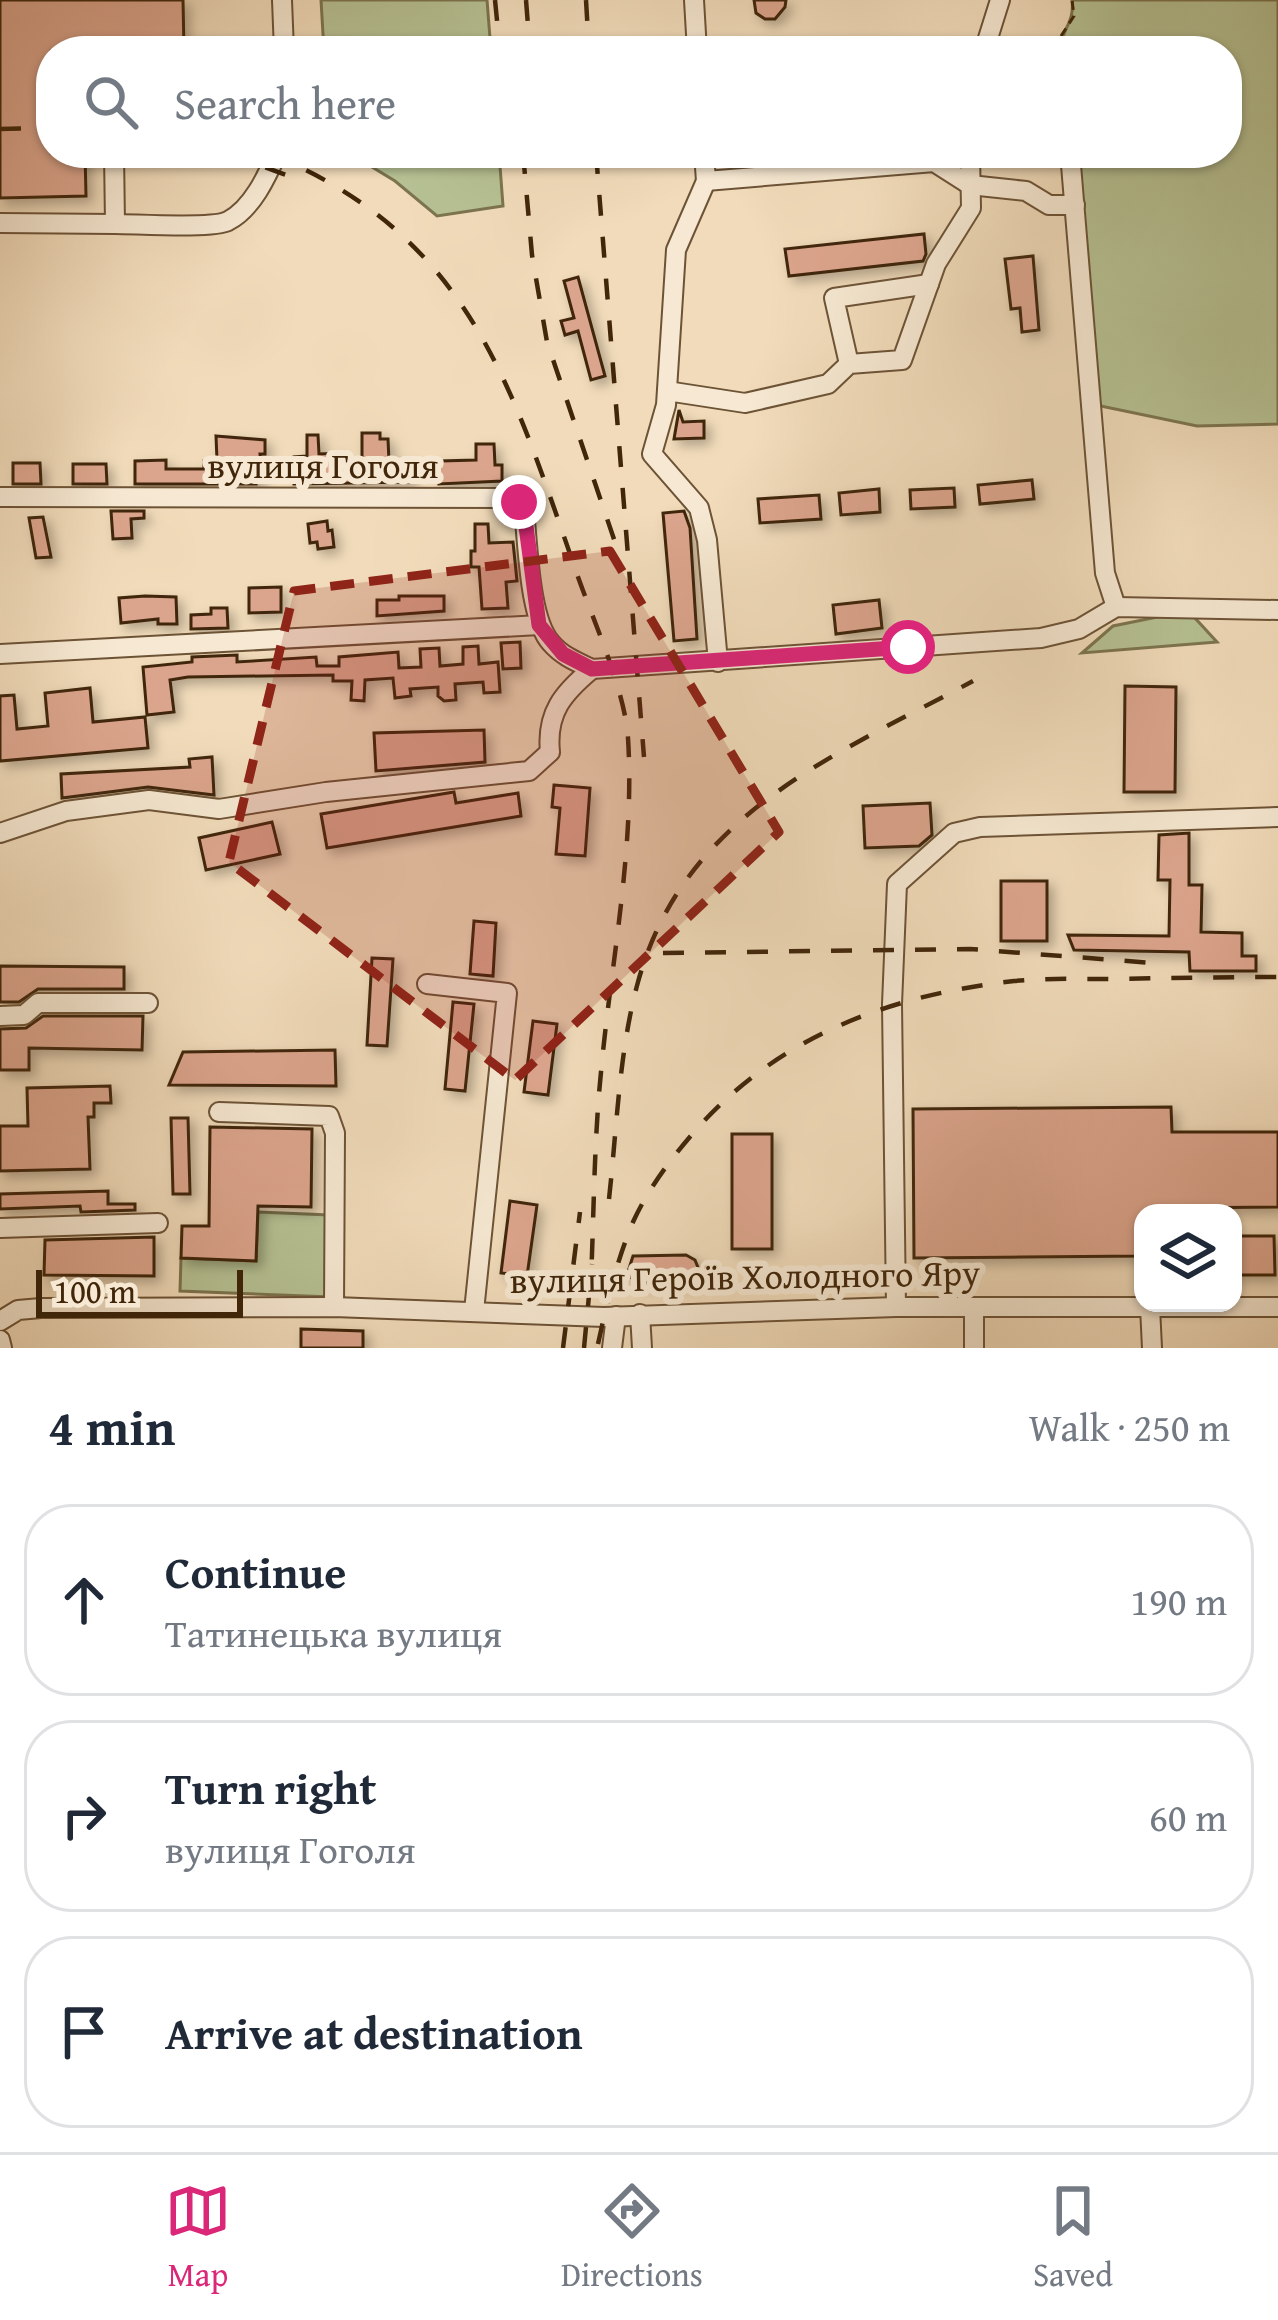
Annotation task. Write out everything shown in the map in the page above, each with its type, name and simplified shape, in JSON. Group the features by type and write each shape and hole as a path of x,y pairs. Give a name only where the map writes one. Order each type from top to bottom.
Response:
{"street":[{"path":"282,0 283,36"},
{"path":"694,0 696,36"},
{"path":"989,36 1000,0"},
{"path":"114,168 115,224"},
{"path":"0,223 226,223 245,207 271,168"},
{"path":"705,168 706,181 676,250 667,391 652,454 699,508 707,540 718,662"},
{"path":"706,181 842,168"},
{"path":"943,168 970,185 1026,191 1049,206 1075,205"},
{"path":"667,391 745,403 828,384 850,364 902,361 936,264 971,208 970,168"},
{"path":"1071,168 1105,572 1116,607"},
{"path":"850,364 833,298 929,284"},
{"name":"вулиця Гоголя","path":"0,497 510,498 524,511 539,625"},
{"path":"0,655 539,625 563,654 592,669 1041,638 1079,629 1116,607 1278,610"},
{"path":"0,832 66,812 149,800 219,809 326,792 529,771 550,752 548,728 560,699 592,669"},
{"path":"896,1307 892,1004 897,884 954,832 980,827 1278,818"},
{"path":"427,984 507,993 474,1311"},
{"path":"0,1016 24,1015 38,1004 148,1003"},
{"path":"219,1112 329,1116 335,1132 334,1307"},
{"path":"0,1228 158,1223"},
{"name":"вулиця Героїв Холодного Яру","path":"0,1321 18,1310 40,1308 334,1307 616,1316 896,1307 1134,1307"},
{"path":"974,1307 974,1348"},
{"name":"вулиця Героїв Холодного Яру","path":"1242,1307 1278,1307"},
{"path":"1150,1312 1152,1348"},
{"path":"640,1314 642,1348"},
{"path":"611,1348 616,1316"}],"path":[{"path":"1061,36 1074,16 1072,0"}],"highlighted area":[{"path":"610,551 779,832 515,1080 229,862 294,591"}],"green space":[{"path":"321,0 487,0 490,36 323,36"},
{"path":"1072,0 1278,0 1278,424 1197,426 1091,404 1070,168 1242,168 1242,36 1063,36"},
{"path":"374,168 500,168 503,206 437,216"},
{"path":"1172,614 1194,617 1217,642 1082,653 1113,626"},
{"path":"258,1212 329,1215 332,1297 180,1291 181,1258 256,1261"}],"building":[{"path":"0,0 183,0 184,36 36,36 36,168 85,168 86,196 0,198"},
{"path":"754,0 786,0 775,19 765,19 756,13"},
{"path":"924,234 923,261 789,276 785,249"},
{"path":"1033,256 1039,330 1022,332 1020,308 1011,309 1005,259"},
{"path":"578,277 605,376 591,380 578,331 565,335 561,321 574,318 564,281"},
{"path":"679,410 683,422 704,421 704,438 674,439"},
{"path":"362,433 380,433 380,439 388,439 389,461 410,461 411,482 294,484 294,457 307,456 307,435 318,435 319,454 341,453 342,468 362,468"},
{"path":"216,436 265,440 265,454 260,454 262,477 255,478 256,484 135,484 135,461 166,460 166,469 204,469 204,461 217,460"},
{"path":"476,444 494,444 502,481 439,484 440,461 476,460"},
{"path":"13,463 40,463 41,484 13,484"},
{"path":"73,464 106,464 107,484 73,484"},
{"path":"1032,480 1034,499 980,504 978,485"},
{"path":"954,488 955,507 911,509 910,490"},
{"path":"879,489 880,512 841,515 839,493"},
{"path":"819,495 821,519 760,523 758,499"},
{"path":"111,511 144,511 144,518 131,519 132,538 113,539"},
{"path":"684,511 690,528 697,639 674,641 663,513"},
{"path":"43,517 51,557 36,558 29,518"},
{"path":"327,521 334,547 318,549 317,542 310,543 308,524"},
{"path":"475,524 488,524 489,543 513,542 517,581 506,582 508,608 482,609 479,567 471,567"},
{"path":"281,587 281,612 249,613 249,588"},
{"path":"399,596 444,596 444,611 377,616 377,600 399,600"},
{"path":"176,597 177,624 158,624 158,619 121,623 119,598"},
{"path":"879,600 882,628 836,634 833,605"},
{"path":"211,608 227,608 228,628 191,629 191,615 211,614"},
{"path":"520,642 521,668 503,669 501,643"},
{"path":"478,646 479,664 498,662 500,692 484,693 483,682 455,684 456,700 444,701 438,687 410,689 411,696 395,698 393,678 365,680 364,701 351,700 352,681 333,681 333,675 188,677 170,680 174,712 147,715 143,667 192,662 192,657 237,655 237,662 316,657 317,666 339,666 339,657 398,652 399,668 421,667 420,649 439,648 440,666 463,664 463,647"},
{"path":"1125,686 1176,687 1175,792 1124,792"},
{"path":"90,688 93,722 145,717 148,748 0,761 0,696 14,695 17,729 48,726 45,693"},
{"path":"484,730 485,762 376,771 374,733"},
{"path":"212,757 214,795 148,787 62,798 61,774 190,767 189,759"},
{"path":"554,785 590,788 585,856 556,854 560,808 552,807"},
{"path":"454,792 456,803 518,793 521,816 327,848 321,814"},
{"path":"930,803 932,835 919,846 865,848 863,806"},
{"path":"272,822 280,854 206,870 199,838"},
{"path":"1189,833 1189,885 1202,885 1201,932 1242,933 1242,956 1256,956 1256,971 1190,971 1189,952 1074,950 1068,935 1169,936 1170,880 1158,880 1159,835"},
{"path":"1001,881 1047,881 1047,941 1001,941"},
{"path":"474,921 496,923 493,976 470,974"},
{"path":"372,958 393,959 387,1046 367,1045"},
{"path":"0,966 124,967 124,989 38,989 19,1002 0,1002"},
{"path":"453,1002 474,1004 465,1091 445,1089"},
{"path":"43,1016 143,1016 142,1050 29,1048 29,1070 0,1070 0,1029 26,1028"},
{"path":"533,1021 557,1024 548,1095 524,1092"},
{"path":"335,1050 336,1086 169,1085 183,1052"},
{"path":"110,1086 111,1103 94,1103 94,1117 88,1117 90,1169 0,1171 0,1126 28,1126 27,1088"},
{"path":"1171,1107 1172,1132 1278,1132 1278,1207 1134,1204 1134,1256 914,1258 913,1109"},
{"path":"171,1118 188,1118 190,1194 173,1194"},
{"path":"210,1127 312,1129 311,1207 258,1206 256,1261 181,1258 182,1226 209,1226"},
{"path":"732,1134 772,1134 772,1249 732,1249"},
{"path":"108,1191 108,1204 135,1204 135,1210 0,1209 0,1194"},
{"path":"510,1201 537,1205 527,1276 501,1273"},
{"path":"1242,1236 1274,1236 1275,1275 1242,1275"},
{"path":"154,1237 154,1276 44,1275 45,1240"},
{"path":"686,1255 699,1270 693,1282 639,1283 627,1275 633,1256"},
{"path":"301,1329 363,1331 363,1348 301,1348"}],"railway":[{"path":"495,0 499,36"},
{"path":"526,0 529,36"},
{"path":"586,0 588,36"},
{"path":"0,129 36,128"},
{"path":"267,168 286,175"},
{"path":"298,168 337,187 392,227 437,272 474,323 529,440 621,699 628,738 628,822 599,1098 591,1280"},
{"path":"524,168 532,255 547,342 617,548"},
{"path":"597,168 644,757"},
{"path":"609,1199 623,1062 638,982 660,924 690,875 728,833 771,797 868,736 973,681"},
{"path":"663,953 970,949 1153,963"},
{"path":"598,1344 627,1237 660,1175 727,1099 799,1046 880,1010 1014,981 1278,977"},
{"path":"563,1348 580,1212"},
{"path":"584,1348 592,1264"}],"route":[{"path":"519,502 539,625 563,654 592,669 908,647"}]}
